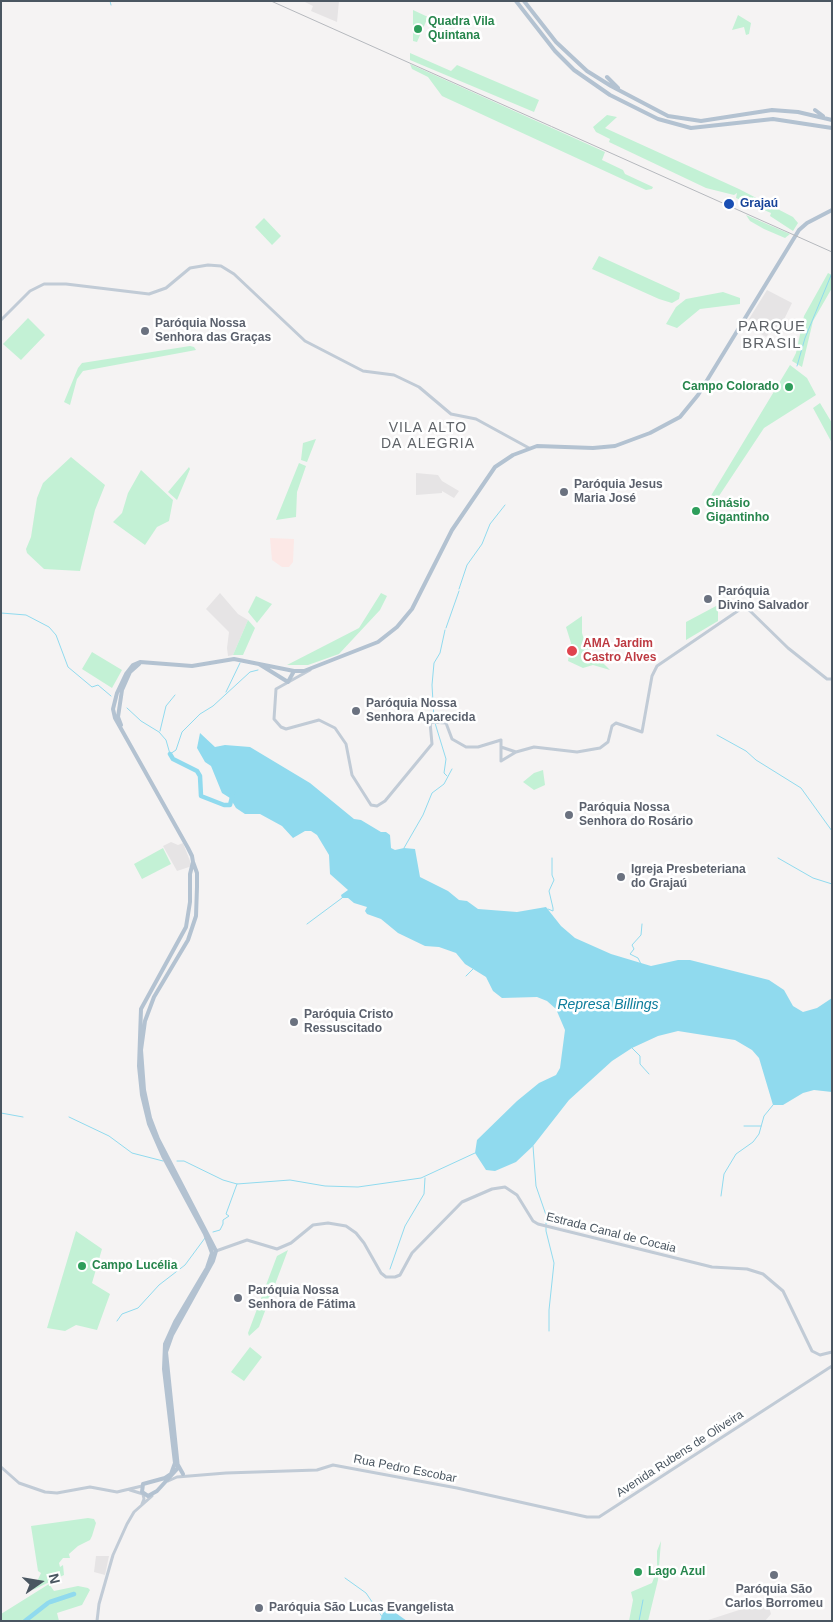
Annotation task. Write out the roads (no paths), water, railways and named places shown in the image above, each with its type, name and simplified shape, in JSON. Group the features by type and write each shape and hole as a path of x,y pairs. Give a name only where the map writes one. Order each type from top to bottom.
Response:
{"main road":[{"path":"516,1 555,52 574,70 610,94 662,120 682,127 698,129 747,120 779,119 832,128"},
{"path":"524,1 572,58 596,77 668,116 692,121 772,110 798,112 832,120"},
{"path":"607,77 621,92"},
{"path":"816,110 824,118"},
{"path":"832,210 807,222 800,230 698,395 680,417 650,433 613,446 593,448 547,445 529,448 505,460 488,476 452,530 412,609 397,627 378,642 314,668 276,689 274,719 280,727 290,730 319,720 335,728 342,736 348,752 352,776 366,800 374,806 385,801 432,744 430,722 446,723 452,739 466,747 478,747 501,740 501,761 516,752 534,747 577,752 600,748 608,742 614,724 642,732 652,676 657,666 745,606 788,648 827,679 832,678"},
{"path":"1,320 30,292 44,284 66,284 149,294 166,288 190,268 208,264 221,266 234,274 305,341 364,371 394,376 419,387 451,414 476,419 529,448"},
{"path":"748,602 750,611"},
{"path":"184,1475 178,1465 166,1352 172,1335 213,1261 216,1249 158,1138 150,1118 143,1082 142,1043 148,1011 191,934 196,916 196,874 194,862 188,848 127,739 117,717 114,704 117,693 130,667 142,662 192,666 234,659 294,671 314,668"},
{"path":"117,717 125,682 132,669 142,662"},
{"path":"254,662 288,682"},
{"path":"288,682 294,671"},
{"path":"822,674 832,678"},
{"path":"114,704 119,712"},
{"path":"501,747 516,752"},
{"path":"1,1467 19,1482 45,1492 57,1493 90,1487 112,1492 130,1489 142,1486 146,1482 166,1478 173,1473 175,1458 164,1369 164,1352 175,1322 210,1261 212,1253 210,1245 163,1156 150,1124 142,1095 139,1066 141,1009 181,938 189,912 191,871 194,862"},
{"path":"191,871 196,874"},
{"path":"181,938 191,934"},
{"path":"181,938 184,941 184,948"},
{"name":"Estrada Canal de Cocaia","path":"216,1249 247,1240 278,1249 291,1243 313,1225 333,1223 346,1226 356,1233 382,1274 395,1277 403,1271 412,1254 452,1210 465,1200 503,1186 517,1194 533,1221 540,1225 712,1267 747,1269 763,1274 783,1291 812,1352 820,1355 832,1352"},
{"path":"210,1245 216,1249"},
{"name":"Avenida Rubens de Oliveira","path":"617,1506 832,1366"},
{"path":"141,1505 168,1481 178,1465"},
{"name":"Rua Pedro Escobar","path":"173,1473 184,1475 317,1470 333,1465 499,1497 594,1518 617,1506"},
{"name":"Rua Pedro Escobar","path":"168,1481 184,1475"},
{"path":"157,1481 160,1488"},
{"path":"97,1621 99,1604 113,1555 127,1524 144,1499 142,1486"},
{"path":"130,1489 152,1496"}],"water":[{"name":"Represa Billings","path":"200,733 215,747 225,745 250,747 310,783 354,819 361,820 381,832 386,832 390,835 391,848 395,850 404,848 415,849 420,877 448,891 459,900 467,901 478,909 517,912 546,907 561,926 575,938 611,954 651,966 678,960 690,960 769,980 784,990 793,1006 803,1012 817,1008 832,998 832,1092 814,1090 803,1093 783,1105 773,1105 759,1058 752,1050 735,1040 678,1031 658,1036 632,1048 612,1061 569,1100 533,1146 516,1162 495,1171 486,1170 475,1153 477,1140 517,1101 539,1083 556,1075 560,1068 565,1030 556,1009 547,1001 537,997 502,998 493,991 486,977 465,964 456,953 439,947 425,946 398,933 381,919 367,914 365,911 367,907 354,903 348,898 342,898 341,895 348,890 330,874 329,855 317,835 311,831 305,831 293,838 282,826 260,814 245,814 236,808 230,798 222,793 211,766 205,762 197,748"},
{"path":"384,1610 393,1611 407,1621 380,1621"}],"waterway":[{"path":"110,1 111,5"},
{"path":"797,366 805,338 832,273"},
{"path":"459,589 467,565 482,544 490,524 505,505"},
{"path":"446,628 459,591"},
{"path":"1,613 26,615 49,627 56,635 68,667 92,687 98,685 111,696"},
{"path":"434,719 432,685 434,663 440,653 445,630"},
{"path":"226,692 240,663"},
{"path":"127,708 141,721 159,732 166,740 170,754 176,750 182,732 200,714 213,706 250,672 258,670"},
{"path":"160,731 166,706 175,695"},
{"path":"435,723 446,759 444,773 447,776"},
{"path":"717,735 746,751 756,760 801,788 832,831"},
{"path":"170,754 173,759 197,771 200,776 201,796 224,805 230,805 233,793"},
{"path":"404,848 423,815 432,793 444,784 452,769"},
{"path":"548,909 553,911 549,891 554,880 552,875 552,858"},
{"path":"778,858 813,878 832,884"},
{"path":"307,924 342,898"},
{"path":"641,964 638,958 630,954 634,949 632,945 641,935 642,924"},
{"path":"466,976 473,969"},
{"path":"632,1048 640,1056 640,1064 649,1074"},
{"path":"721,1196 724,1174 736,1154 753,1142 759,1134 764,1116 773,1105"},
{"path":"1,1113 23,1117"},
{"path":"69,1117 109,1136 132,1153 163,1161"},
{"path":"744,1126 761,1126"},
{"path":"533,1146 536,1186 546,1215 546,1231 554,1263 549,1310 549,1331"},
{"path":"177,1161 184,1161 223,1180 237,1184 290,1180 325,1186 358,1187 421,1178 475,1153"},
{"path":"390,1269 405,1226 424,1194 425,1178"},
{"path":"213,1232 220,1230 223,1220 229,1216 226,1214 237,1184"},
{"path":"117,1321 122,1314 138,1308 159,1285 185,1265 205,1238"},
{"path":"345,1578 366,1593 385,1621"},
{"path":"50,1602 74,1594"},
{"path":"639,1621 643,1600"},
{"path":"25,1621 48,1603"}],"railway":[{"path":"271,1 832,252"}],"place":[{"name":"Quadra Vila Quintana","path":"418,29"},
{"name":"Grajaú","path":"729,204"},
{"name":"Paróquia Nossa Senhora das Graças","path":"145,331"},
{"name":"Campo Colorado","path":"789,387"},
{"name":"Paróquia Jesus Maria José","path":"564,492"},
{"name":"Ginásio Gigantinho","path":"696,511"},
{"name":"Paróquia Divino Salvador","path":"708,599"},
{"name":"AMA Jardim Castro Alves","path":"572,651"},
{"name":"Paróquia Nossa Senhora Aparecida","path":"356,711"},
{"name":"Paróquia Nossa Senhora do Rosário","path":"569,815"},
{"name":"Igreja Presbeteriana do Grajaú","path":"621,877"},
{"name":"Paróquia Cristo Ressuscitado","path":"294,1022"},
{"name":"Campo Lucélia","path":"82,1266"},
{"name":"Paróquia Nossa Senhora de Fátima","path":"238,1298"},
{"name":"Lago Azul","path":"638,1572"},
{"name":"Paróquia São Carlos Borromeu","path":"774,1575"},
{"name":"Paróquia São Lucas Evangelista","path":"259,1608"}],"district":[{"name":"PARQUE BRASIL","path":"772,336"},
{"name":"VILA ALTO DA ALEGRIA","path":"428,436"}]}
